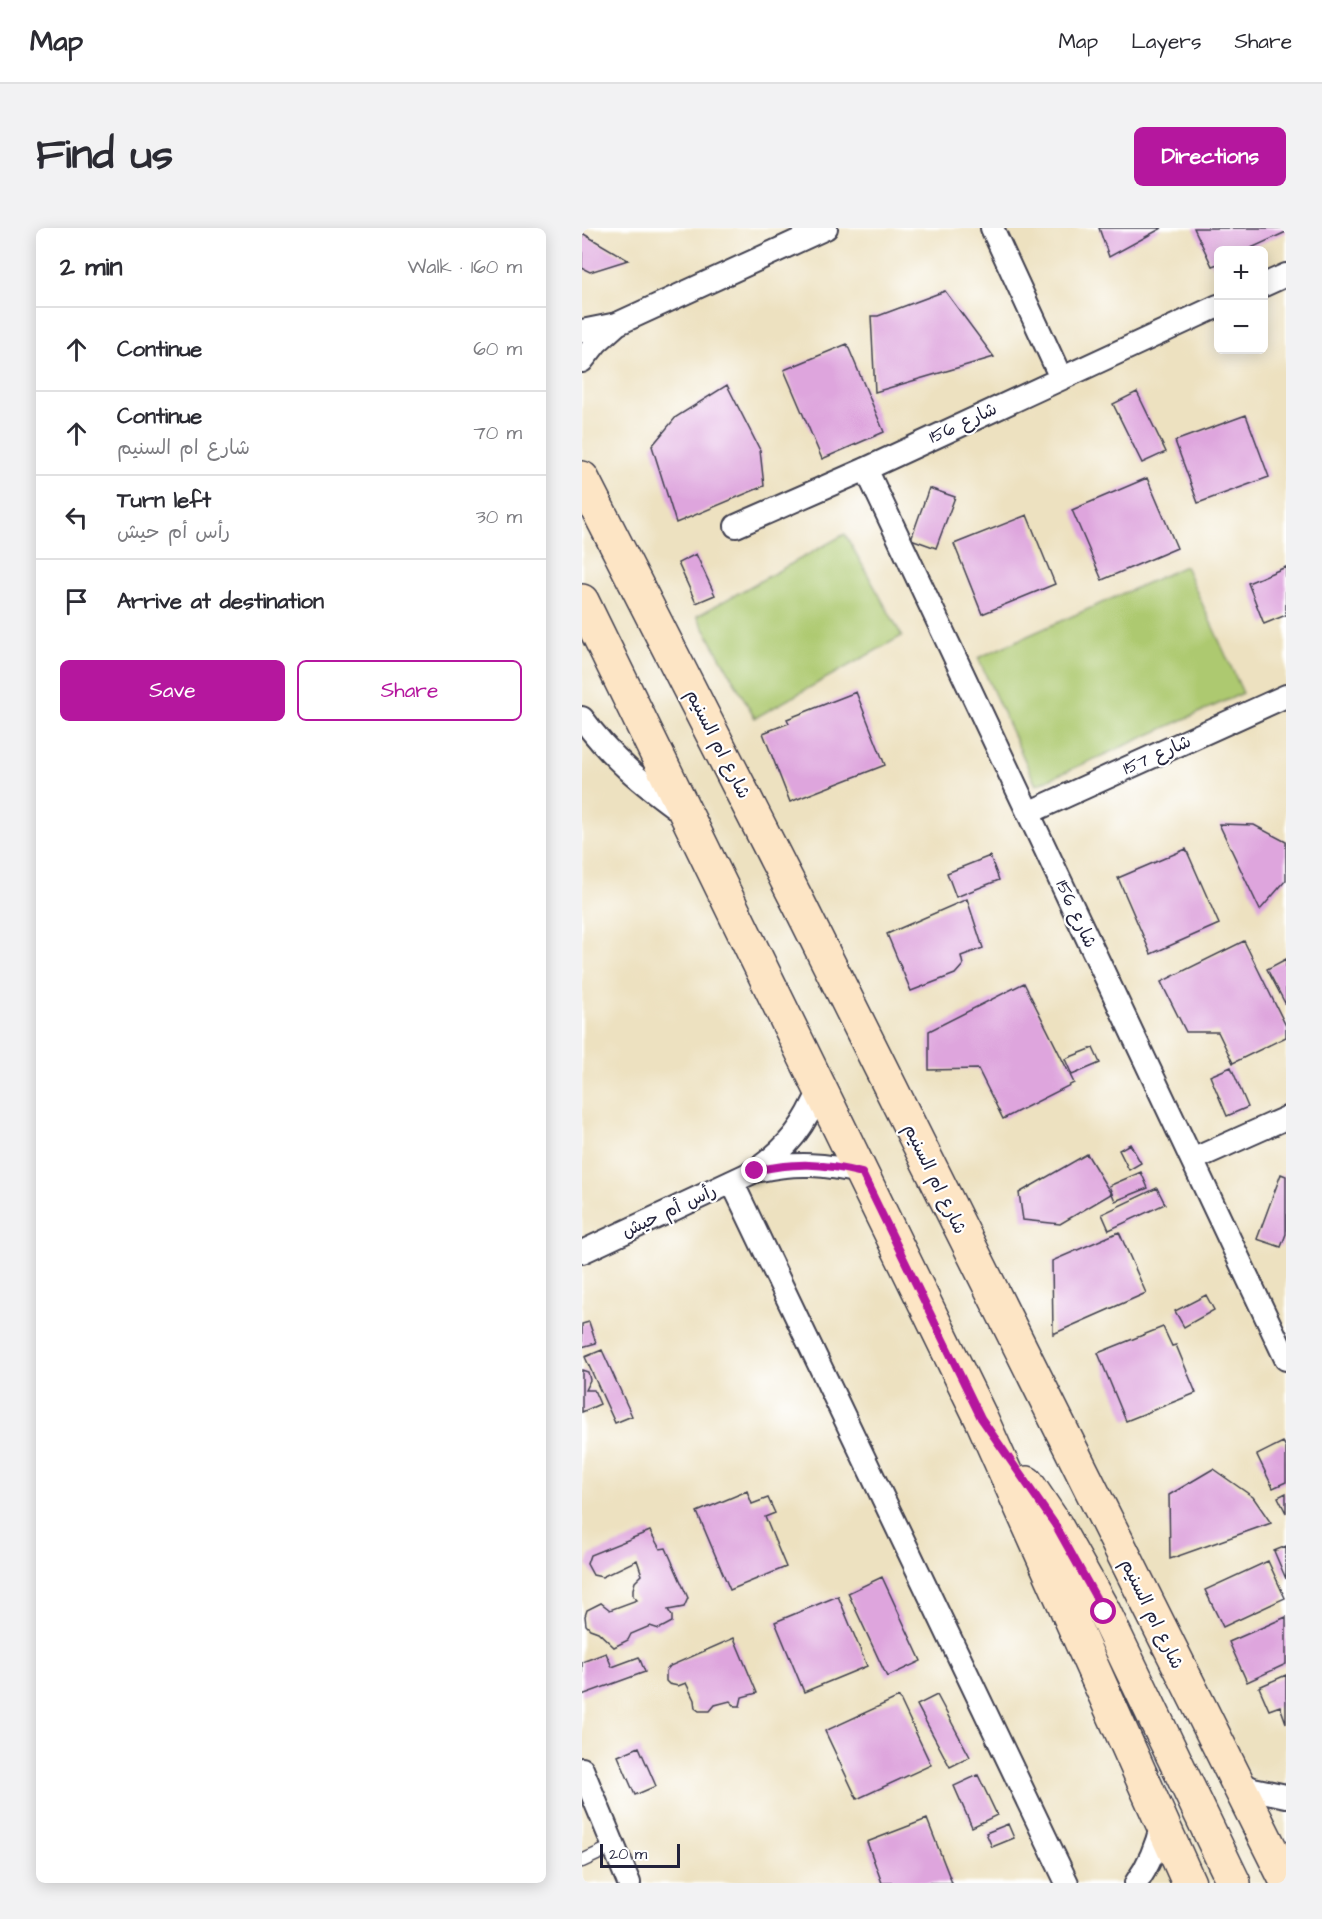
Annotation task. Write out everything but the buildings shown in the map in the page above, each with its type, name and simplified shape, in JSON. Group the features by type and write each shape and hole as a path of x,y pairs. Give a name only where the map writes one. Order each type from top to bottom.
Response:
{"main road":[{"name":"شارع ام السنيم","path":"582,478 803,912 1234,1780 1286,1880"},
{"path":"582,601 981,1418 1190,1883"},
{"path":"981,1418 1056,1526 1104,1612 1234,1883"}],"street":[{"path":"582,331 617,324 826,228"},
{"path":"992,228 1060,378"},
{"path":"1268,283 1286,275"},
{"name":"شارع 156","path":"736,526 866,469 1214,308"},
{"path":"582,361 597,342 617,324"},
{"name":"شارع 156","path":"866,469 1286,1359"},
{"name":"شارع 157","path":"1028,813 1286,696"},
{"path":"582,718 610,752 638,780 688,816"},
{"name":"رأس أم حيش","path":"582,1251 755,1171 777,1155 796,1136 811,1113 821,1087"},
{"path":"1192,1160 1286,1118"},
{"name":"رأس أم حيش","path":"755,1171 781,1165 809,1163 836,1166 862,1173"},
{"path":"732,1182 1067,1883"},
{"path":"582,1769 629,1883"},
{"path":"1234,1780 1253,1789 1286,1796"},
{"path":"1136,1883 1146,1870 1156,1847 1162,1822"}],"lane":[{"path":"582,1861 614,1846"}],"green space":[{"path":"845,534 902,636 755,718 697,616"},
{"path":"1185,566 1243,693 1036,785 978,658"}],"route":[{"path":"755,1171 781,1165 809,1163 836,1166 862,1173 981,1418 1056,1526 1104,1612"}]}
